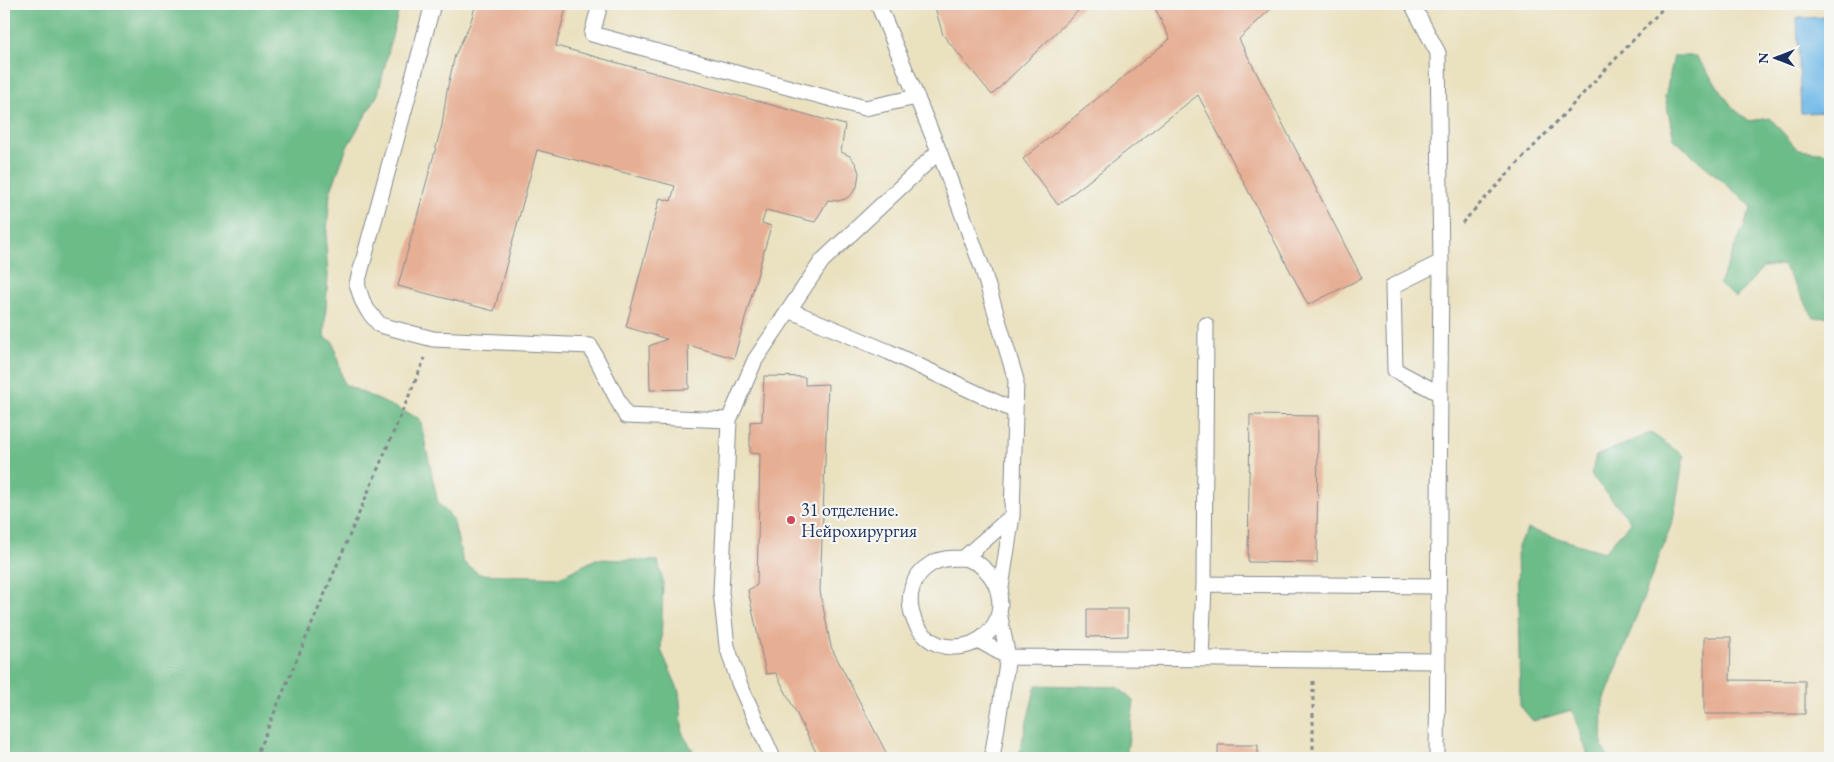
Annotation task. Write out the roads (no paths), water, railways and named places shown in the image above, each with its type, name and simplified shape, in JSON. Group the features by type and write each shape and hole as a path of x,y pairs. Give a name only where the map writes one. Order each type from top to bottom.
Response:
{"lane":[{"path":"433,4 357,284 368,311 380,325 433,339 590,346 626,416 729,420"},
{"path":"600,4 592,34 865,108 917,97"},
{"path":"878,4 939,151 983,270 1016,380 1012,516 999,612 1008,657 992,758"},
{"path":"1412,4 1438,53 1441,262 1437,758"},
{"path":"773,758 740,683 727,646 721,592 729,420 755,360 822,261 939,151"},
{"path":"1440,394 1395,370 1393,286 1441,262"},
{"path":"789,310 889,352 1015,411"},
{"path":"1201,659 1204,584 1206,325"},
{"path":"964,558 1012,516"},
{"path":"999,612 993,628 980,641 964,647 946,647 929,640 917,628 910,611 910,594 917,577 930,564 947,558 964,558 980,565 993,578 1000,594"},
{"path":"1204,584 1438,586"},
{"path":"980,641 1008,657 1438,661"}],"water":[{"path":"1830,17 1830,112 1801,113 1797,18"}],"place":[{"name":"31 отделение. Нейрохирургия","path":"791,520"}]}
